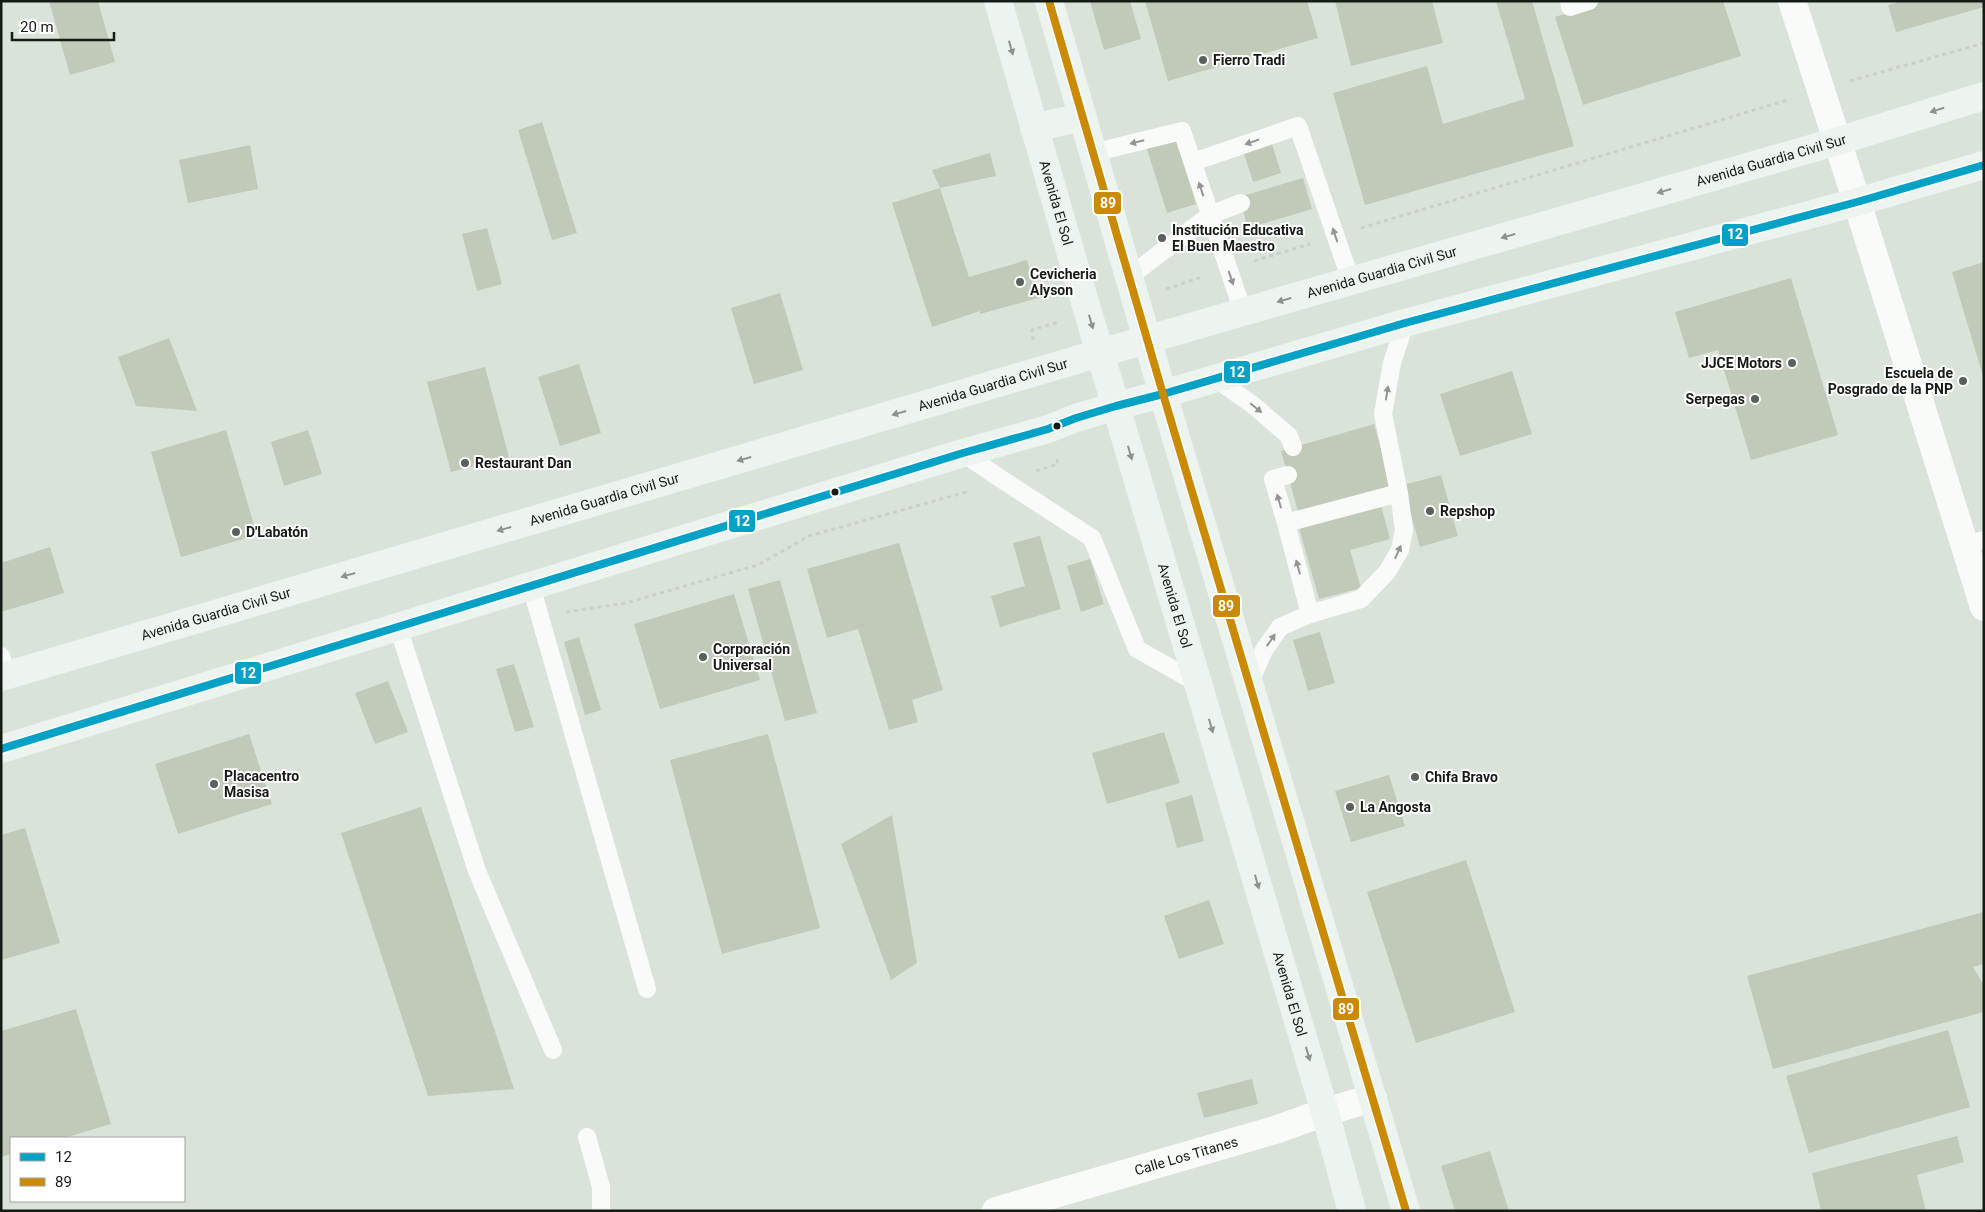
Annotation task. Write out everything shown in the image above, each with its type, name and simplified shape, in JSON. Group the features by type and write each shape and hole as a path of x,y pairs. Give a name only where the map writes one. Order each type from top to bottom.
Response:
{"main road":[{"name":"Avenida El Sol","path":"998,1 1100,354 1325,1112 1352,1211"},
{"path":"1049,1 1163,394 1406,1211"},
{"name":"Avenida Guardia Civil Sur","path":"3,669 1838,141 1984,96"},
{"path":"1034,128 1082,117"},
{"path":"1,749 963,453 1048,429 1116,406 1216,379 1405,323 1857,202 1984,165"}],"street":[{"path":"1792,1 1857,202 1974,543 1984,607"},
{"name":"Calle Los Titanes","path":"996,1211 1275,1130 1325,1112 1373,1098"}],"lane":[{"path":"1569,1 1570,7 1589,1"},
{"path":"1193,162 1298,126 1310,181 1351,281"},
{"path":"1092,153 1182,131 1243,312"},
{"path":"1129,277 1210,215 1242,204"},
{"path":"1249,684 1264,650 1280,627 1310,614 1361,599 1387,572 1400,550 1404,530 1399,492 1384,414 1392,363 1405,323"},
{"path":"1216,379 1253,405 1289,436 1293,447"},
{"path":"963,453 1092,538 1137,649 1199,684"},
{"path":"1288,475 1273,479 1310,614"},
{"path":"1286,523 1399,492"},
{"path":"532,586 647,989"},
{"path":"398,627 477,871 553,1050"},
{"path":"587,1137 601,1187 602,1211"}],"building":[{"path":"49,1 98,1 115,62 70,75"},
{"path":"1090,1 1130,1 1141,39 1104,50"},
{"name":"Fierro Tradi","path":"1145,1 1307,1 1318,38 1168,81"},
{"path":"1335,1 1432,1 1443,43 1351,66"},
{"path":"1496,1 1532,1 1574,146 1365,205 1333,93 1427,66 1443,124 1525,99"},
{"path":"1604,1 1723,1 1741,56 1583,105 1555,17"},
{"path":"1902,1 1984,1 1984,7 1896,32 1888,5"},
{"path":"542,122 577,233 552,240 518,130"},
{"path":"1175,137 1196,204 1167,213 1146,146"},
{"path":"1271,141 1281,173 1253,182 1243,150"},
{"path":"250,145 258,189 188,203 179,160"},
{"path":"990,153 996,176 940,188 932,170"},
{"path":"1303,178 1312,209 1248,228 1239,197"},
{"path":"940,188 969,277 1027,260 1038,298 980,314 980,311 932,327 892,203"},
{"path":"487,228 502,284 477,291 462,234"},
{"name":"Escuela de Posgrado de la PNP","path":"1984,262 1984,376 1983,376 1952,272"},
{"path":"1791,278 1838,435 1751,460 1718,350 1689,358 1675,312"},
{"path":"780,293 803,370 754,384 731,308"},
{"path":"169,338 197,411 136,406 118,357"},
{"path":"579,364 601,433 560,446 538,377"},
{"path":"485,367 509,457 451,472 427,382"},
{"path":"1512,371 1532,434 1460,456 1440,394"},
{"path":"1374,424 1393,489 1299,515 1281,451"},
{"path":"226,430 257,535 181,557 151,452"},
{"path":"308,430 322,474 284,486 271,442"},
{"name":"Repshop","path":"1441,475 1458,536 1420,547 1403,485"},
{"path":"1380,502 1390,539 1350,550 1361,588 1319,599 1298,524"},
{"path":"1040,536 1061,609 1000,627 991,596 1025,586 1013,543"},
{"path":"899,543 943,690 912,700 918,722 889,730 858,629 827,638 807,569"},
{"path":"50,547 64,593 1,612 1,563"},
{"path":"1090,559 1104,604 1081,612 1067,566"},
{"path":"780,580 817,713 785,721 748,589"},
{"path":"734,594 760,680 660,709 634,624"},
{"path":"1320,632 1335,683 1308,691 1293,640"},
{"path":"579,637 601,710 585,715 564,642"},
{"path":"514,664 534,727 515,732 496,669"},
{"path":"388,681 408,732 375,744 355,693"},
{"path":"1164,732 1180,783 1107,804 1092,753"},
{"name":"Placacentro Masisa","path":"249,734 272,804 178,834 155,764"},
{"path":"768,734 820,928 722,954 670,760"},
{"path":"1389,775 1405,826 1351,842 1335,791"},
{"path":"1192,795 1204,841 1177,848 1165,803"},
{"path":"421,807 514,1089 428,1096 341,833"},
{"path":"892,815 917,963 891,980 841,844"},
{"path":"25,828 60,943 1,960 1,835"},
{"path":"1466,860 1515,1012 1416,1043 1367,892"},
{"path":"1209,900 1224,944 1179,959 1164,916"},
{"path":"1984,912 1984,964 1973,967 1984,985 1984,1012 1773,1069 1747,976"},
{"path":"76,1009 111,1124 67,1137 10,1137 10,1154 1,1157 1,1031"},
{"path":"1948,1030 1970,1107 1809,1153 1786,1076"},
{"path":"1252,1079 1258,1104 1204,1118 1197,1093"},
{"path":"1957,1136 1964,1162 1917,1175 1926,1211 1821,1211 1812,1173"},
{"path":"1490,1151 1509,1211 1455,1211 1441,1166"}],"transit line":[{"name":"89","path":"1049,1 1163,394 1406,1211"},
{"name":"12","path":"1,749 963,453 1048,429 1116,406 1405,323 1857,202 1984,165"}],"place":[{"name":"Fierro Tradi","path":"1203,60"},
{"name":"Institución Educativa El Buen Maestro","path":"1162,238"},
{"name":"Cevicheria Alyson","path":"1020,282"},
{"name":"JJCE Motors","path":"1792,363"},
{"name":"Escuela de Posgrado de la PNP","path":"1963,381"},
{"name":"Serpegas","path":"1755,399"},
{"name":"Restaurant Dan","path":"465,463"},
{"name":"Repshop","path":"1430,511"},
{"name":"D'Labatón","path":"236,532"},
{"name":"Corporación Universal","path":"703,657"},
{"name":"Chifa Bravo","path":"1415,777"},
{"name":"Placacentro Masisa","path":"214,784"},
{"name":"La Angosta","path":"1350,807"}]}
